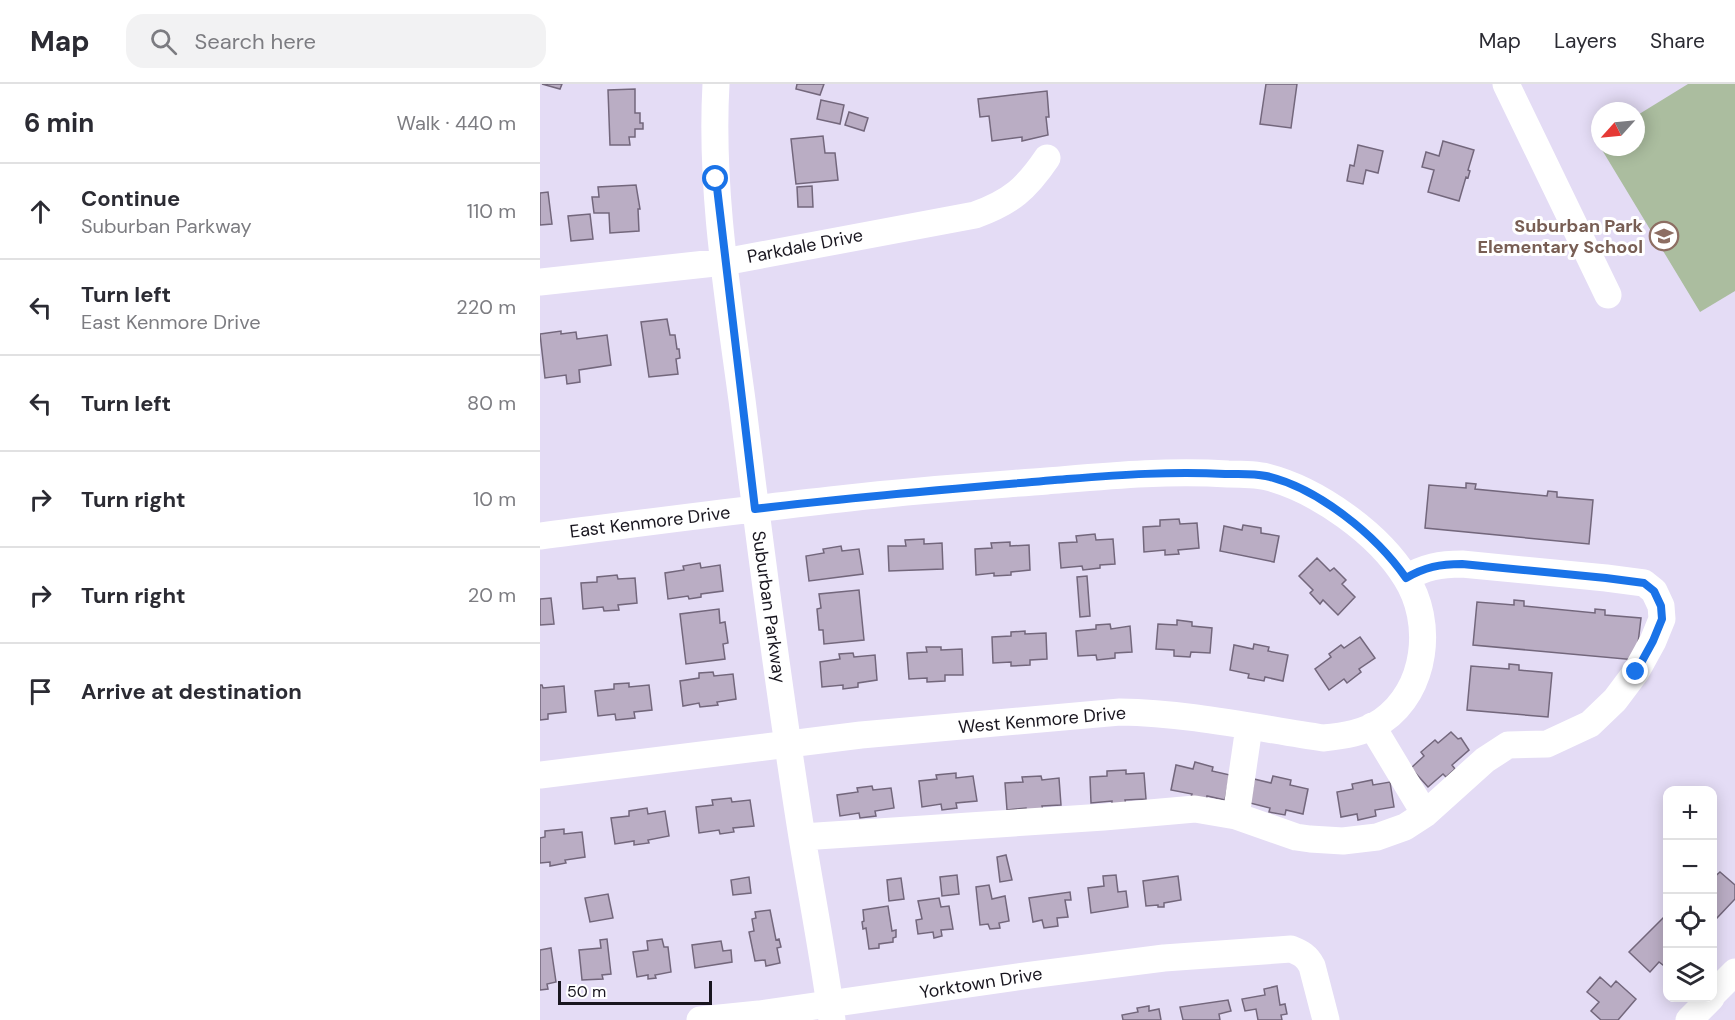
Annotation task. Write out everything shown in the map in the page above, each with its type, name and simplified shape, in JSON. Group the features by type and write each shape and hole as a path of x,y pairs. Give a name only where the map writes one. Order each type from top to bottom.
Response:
{"street":[{"name":"Suburban Parkway","path":"716,84 714,112 716,179 724,261 755,509 802,837 831,1012"},
{"path":"1506,84 1608,295"},
{"name":"Parkdale Drive","path":"540,282 724,261 975,215 997,207 1016,196 1032,180 1047,158"},
{"name":"East Kenmore Drive","path":"540,536 851,497 1136,474 1200,472 1264,476 1305,492 1361,528 1393,559 1406,578"},
{"path":"802,837 1066,818 1104,818 1195,809 1236,816 1296,837 1343,841 1377,837 1405,827 1425,814 1485,760 1508,745 1547,744 1590,724 1615,700 1636,672 1662,619 1661,606 1654,591 1644,583 1462,564 1441,564 1422,569 1406,578"},
{"name":"West Kenmore Drive","path":"540,775 861,735 1120,712 1154,712 1196,717 1323,738 1344,736 1372,726 1395,710 1406,697 1414,682 1422,656 1423,632 1419,609 1406,578"},
{"path":"1372,726 1425,814"},
{"path":"1236,816 1249,727"},
{"name":"Yorktown Drive","path":"700,1020 831,1012 1152,959 1291,949 1301,952 1312,966 1326,1020"},
{"path":"1717,992 1734,973"},
{"path":"1689,1020 1707,1002"}],"green space":[{"path":"1688,84 1735,84 1735,291 1700,312 1605,156 1645,156 1645,110"}],"building":[{"path":"542,84 562,84 560,89"},
{"path":"797,84 824,84 820,95 796,89"},
{"path":"1266,84 1297,84 1291,128 1260,124"},
{"path":"635,89 635,113 640,113 640,123 643,123 643,129 635,129 635,137 629,137 630,145 610,145 608,90"},
{"path":"1047,91 1048,135 1022,141 1022,137 992,141 989,116 980,117 978,99"},
{"path":"821,100 844,105 840,124 817,119"},
{"path":"849,112 868,118 864,131 845,125"},
{"path":"823,136 825,153 835,153 838,180 796,184 791,139"},
{"path":"1443,141 1474,150 1468,178 1466,177 1459,201 1428,192 1434,170 1422,167 1426,152 1439,156"},
{"path":"1358,145 1383,151 1378,173 1366,170 1363,184 1347,181 1350,165 1354,166"},
{"path":"636,185 640,209 638,209 639,231 610,233 609,213 594,213 592,197 599,197 598,187"},
{"path":"812,186 813,207 798,207 797,187"},
{"path":"548,192 552,224 540,225 540,193"},
{"path":"590,214 593,239 571,241 568,216"},
{"path":"667,319 670,335 675,335 677,349 679,349 680,358 676,359 678,374 649,377 641,322"},
{"path":"561,331 561,334 576,332 577,339 607,335 611,365 579,370 580,382 567,384 566,375 545,378 540,334"},
{"path":"1466,483 1476,484 1475,489 1547,496 1548,491 1557,492 1557,497 1593,500 1589,544 1425,528 1429,485 1466,488"},
{"path":"1179,519 1180,524 1197,523 1199,548 1178,550 1179,554 1165,555 1165,550 1144,552 1143,527 1160,526 1160,520"},
{"path":"1243,525 1261,528 1261,533 1279,536 1274,562 1220,551 1224,526 1242,530"},
{"path":"1095,534 1096,540 1113,539 1115,564 1083,570 1082,566 1061,568 1059,543 1077,542 1076,536"},
{"path":"924,539 924,544 942,543 943,569 889,571 888,546 906,546 905,540"},
{"path":"1010,542 1010,546 1029,545 1030,570 1011,572 1011,575 994,576 994,573 976,575 975,549 992,548 991,543"},
{"path":"841,546 842,551 859,549 863,574 809,581 806,556 824,553 823,549"},
{"path":"1317,558 1330,571 1334,568 1346,580 1342,584 1355,597 1338,615 1323,600 1320,604 1310,593 1313,590 1299,576"},
{"path":"700,563 701,568 720,565 723,591 701,594 701,597 689,599 688,596 668,599 665,573 684,570 683,566"},
{"path":"617,575 618,579 635,578 637,603 618,605 619,610 604,611 603,607 583,609 581,583 597,582 597,577"},
{"path":"1087,576 1090,616 1080,617 1077,577"},
{"path":"859,590 864,640 824,644 823,630 819,630 817,609 821,608 819,594"},
{"path":"551,598 554,624 540,625 540,599"},
{"path":"1514,600 1524,601 1524,606 1595,613 1595,609 1605,610 1605,615 1641,618 1636,660 1473,645 1477,602 1514,605"},
{"path":"719,609 720,623 725,622 728,643 723,644 725,659 686,664 680,614"},
{"path":"1177,620 1192,622 1192,626 1212,628 1210,653 1191,652 1190,657 1174,656 1174,650 1156,649 1158,624 1177,625"},
{"path":"1110,624 1111,629 1130,626 1132,652 1115,653 1115,658 1097,660 1096,655 1078,656 1076,631 1096,629 1096,625"},
{"path":"1025,631 1025,634 1046,633 1047,659 1030,660 1030,665 1011,666 1011,662 993,663 992,637 1011,636 1011,632"},
{"path":"1360,637 1375,658 1359,669 1361,672 1347,683 1344,679 1329,690 1315,669 1331,657 1329,654 1341,645 1344,648"},
{"path":"1254,644 1269,647 1268,651 1288,655 1283,681 1265,677 1264,681 1248,678 1249,674 1230,670 1234,645 1253,649"},
{"path":"926,647 941,647 941,650 962,649 963,675 945,675 945,681 927,682 927,678 909,679 907,653 927,652"},
{"path":"853,653 854,657 875,655 877,680 858,683 858,687 843,689 843,685 822,687 820,662 840,659 839,654"},
{"path":"1509,664 1519,665 1519,670 1552,673 1548,717 1467,710 1471,666 1509,669"},
{"path":"713,672 714,676 733,674 736,699 717,702 718,705 700,707 699,703 683,706 680,681 699,678 699,673"},
{"path":"629,683 629,687 649,685 652,710 634,712 635,718 616,720 615,714 598,716 595,691 614,689 614,684"},
{"path":"540,685 543,688 564,686 566,712 548,714 548,719 540,720"},
{"path":"1451,732 1458,739 1461,738 1469,750 1452,765 1455,769 1446,777 1443,774 1428,787 1411,768 1424,756 1421,752 1435,740 1438,743"},
{"path":"1195,762 1213,767 1212,771 1230,775 1225,800 1207,796 1206,801 1191,797 1192,794 1171,790 1176,765 1193,769"},
{"path":"1126,770 1126,774 1144,773 1146,799 1125,800 1126,805 1112,805 1112,801 1091,803 1090,777 1107,776 1107,771"},
{"path":"956,773 956,778 973,776 977,801 956,803 957,808 942,810 941,804 922,807 919,781 937,779 936,775"},
{"path":"1041,776 1042,780 1059,778 1061,805 1042,806 1043,811 1026,812 1026,808 1007,810 1005,783 1023,782 1022,777"},
{"path":"1273,776 1291,780 1290,785 1308,789 1303,814 1286,810 1285,815 1269,812 1270,808 1250,803 1254,779 1271,783"},
{"path":"1372,780 1373,785 1390,782 1394,807 1375,810 1376,816 1358,820 1357,814 1341,817 1337,792 1353,789 1352,784"},
{"path":"872,786 873,790 891,788 894,808 875,811 876,816 860,818 859,813 840,816 837,795 858,792 857,788"},
{"path":"731,798 732,802 750,800 754,826 733,828 734,832 720,834 719,830 699,833 696,807 713,805 712,800"},
{"path":"647,808 648,814 665,811 669,836 648,840 649,843 634,845 634,841 615,844 611,818 629,816 629,811"},
{"path":"564,829 564,834 582,832 585,857 565,860 566,863 550,866 550,862 540,863 540,838 545,837 545,831"},
{"path":"1006,855 1012,880 1000,882 997,857"},
{"path":"1720,872 1735,885 1735,899 1717,918 1717,894 1717,875"},
{"path":"957,875 959,894 942,896 940,877"},
{"path":"1116,875 1118,892 1126,891 1128,907 1091,913 1088,888 1104,886 1103,876"},
{"path":"1178,876 1181,900 1164,903 1164,907 1146,906 1143,881"},
{"path":"749,877 751,893 733,895 731,880"},
{"path":"901,878 904,899 889,901 887,880"},
{"path":"989,885 992,899 1005,896 1009,921 999,923 1000,928 990,929 988,924 980,925 976,887"},
{"path":"1070,892 1071,900 1065,900 1068,917 1057,918 1058,926 1044,928 1042,920 1033,922 1029,898"},
{"path":"608,894 613,918 590,922 585,898"},
{"path":"939,898 941,907 949,906 953,929 941,930 942,936 934,938 933,932 918,934 916,920 922,919 918,901"},
{"path":"888,906 892,931 896,930 896,937 893,938 893,942 879,944 879,948 869,949 866,928 863,929 863,910"},
{"path":"770,910 776,940 779,939 781,947 777,948 780,963 766,966 765,960 755,961 749,932 754,931 752,919 756,918 755,912"},
{"path":"1663,918 1663,965 1659,962 1650,972 1629,952"},
{"path":"607,939 611,974 602,975 603,979 582,980 579,950 601,948 600,940"},
{"path":"662,939 664,947 668,947 671,972 655,975 656,978 648,979 648,975 637,977 633,952 648,950 647,941"},
{"path":"721,941 723,951 731,950 732,962 695,968 692,945"},
{"path":"551,948 556,982 547,984 548,989 540,990 540,950"},
{"path":"1600,977 1611,987 1616,981 1636,999 1618,1020 1601,1020 1591,1011 1599,1002 1587,992"},
{"path":"1277,986 1280,1005 1285,1004 1287,1014 1281,1015 1282,1020 1258,1020 1256,1009 1245,1011 1242,999 1265,995 1264,989"},
{"path":"1228,1000 1231,1011 1219,1014 1220,1020 1183,1020 1180,1007"},
{"path":"1149,1006 1149,1011 1159,1009 1161,1020 1123,1020 1122,1015 1138,1012 1137,1008"}],"place":[{"name":"Suburban Park Elementary School","path":"1664,236"}],"route":[{"path":"716,179 755,509 851,497 1136,474 1200,472 1264,476 1305,492 1361,528 1393,559 1406,578 1422,569 1441,564 1462,564 1644,583 1654,591 1661,606 1662,619 1636,672"}]}
